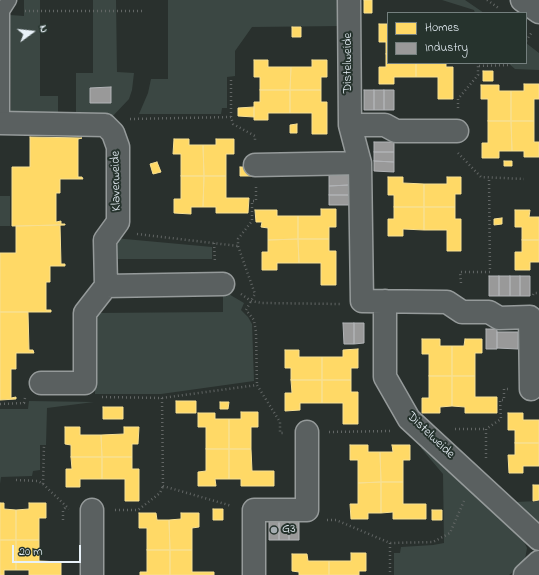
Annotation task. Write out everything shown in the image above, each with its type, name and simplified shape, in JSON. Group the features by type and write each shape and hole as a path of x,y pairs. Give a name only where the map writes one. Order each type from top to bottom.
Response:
{"street":[{"name":"Distelweide","path":"349,0 350,125 360,162 362,301"},
{"path":"522,0 536,22"},
{"name":"Klaverweide","path":"1,123 105,125 113,133 118,147 118,222 105,240 106,286"},
{"path":"350,125 385,125 396,131 457,131"},
{"path":"255,165 360,162"},
{"path":"41,383 85,384 85,313 106,286 223,284"},
{"path":"362,301 447,302 462,312 489,312 499,318 530,317 531,389"},
{"name":"Distelweide","path":"385,302 385,377 408,419 482,484 539,539"},
{"path":"254,575 254,510 307,510 307,432"},
{"path":"92,510 92,575"},
{"path":"525,575 539,562"}],"lane":[{"name":"Klaverweide","path":"1,123 5,5"}],"path":[{"path":"488,0 505,12"},
{"path":"5,5 142,11"},
{"path":"527,39 536,22"},
{"path":"510,64 478,65 478,75 458,98 458,154 481,177 524,179"},
{"path":"232,79 231,117 234,124 255,136 256,201 252,201 252,221 238,239 238,246 255,294 246,310 254,320 256,332 257,385 280,422 280,433 390,431 408,419"},
{"path":"126,119 231,117"},
{"path":"462,312 460,272 490,272 490,178"},
{"path":"109,235 134,234 238,246"},
{"path":"251,301 262,303 343,304 362,301"},
{"path":"85,384 94,397 162,398 257,385"},
{"path":"307,510 307,522 336,520 390,543 433,542 450,533 463,502 482,484 486,473 486,429 501,419 500,400 504,400 504,389 531,389"},
{"path":"162,398 163,486 229,505 254,510"},
{"path":"16,480 38,481 43,484 44,445"},
{"path":"63,520 63,510 66,507"},
{"path":"390,543 390,575"}],"shaded area":[{"path":"24,0 40,0 40,96 58,96 58,113 11,114 10,15 24,16"},
{"path":"93,0 116,0 117,72 134,73 132,90 129,99 111,118 101,114 76,113 76,73 93,73"},
{"path":"168,0 343,0 342,26 252,27 235,51 235,76 227,77 227,108 222,108 221,114 139,114 148,93 151,79 168,79"},
{"path":"442,0 465,0 483,12 475,12 474,10"},
{"path":"527,44 539,53 539,70 515,69 509,64 527,64"},
{"path":"0,196 10,196 10,226 0,226"},
{"path":"114,238 212,247 212,259 114,259"},
{"path":"227,293 244,303 241,310 252,324 254,381 161,394 95,394 94,313 223,312 223,294"},
{"path":"29,401 94,402 47,408 46,445 40,445 40,470 33,471 32,476 1,477 0,484 0,409 28,409"},
{"path":"423,444 522,537 527,548 525,559 518,568 509,575 394,575 394,553 400,553 401,547 444,543 443,474 421,448"},
{"path":"539,501 539,526 515,502"}],"building: Homes":[{"path":"364,0 372,0 372,13 364,13"},
{"path":"379,24 387,24 387,54 386,42 379,42"},
{"path":"292,27 301,27 301,37 292,37"},
{"path":"387,54 387,64 416,64 416,77 394,77 394,84 379,84 379,67 386,67"},
{"path":"254,60 268,60 268,67 291,67 290,90 260,90 260,77 254,77"},
{"path":"312,60 327,60 327,77 321,77 321,90 290,90 291,67 312,67"},
{"path":"416,64 446,64 446,67 453,67 453,99 438,99 438,77 416,77"},
{"path":"483,71 493,71 493,81 483,81"},
{"path":"524,84 539,84 539,99 534,99 534,121 511,121 511,91 524,91"},
{"path":"481,85 499,85 499,91 511,91 511,121 488,121 488,99 481,99"},
{"path":"260,90 290,90 290,113 268,113 268,120 254,120 254,102 260,102"},
{"path":"290,90 321,90 321,102 327,102 327,134 312,134 312,113 290,113"},
{"path":"254,107 254,117 238,116 238,108"},
{"path":"488,121 511,121 512,151 499,151 499,158 482,158 482,143 488,143"},
{"path":"511,121 534,121 534,142 539,142 539,157 524,157 524,151 512,151"},
{"path":"297,124 297,133 290,133 290,125"},
{"path":"30,137 82,138 78,139 78,177 82,177 83,179 60,179 60,193 56,193 56,222 61,221 61,224 65,225 12,226 12,167 30,167"},
{"path":"174,139 189,139 189,145 203,145 204,176 181,176 181,154 173,154"},
{"path":"216,139 234,139 234,154 226,154 226,176 204,176 203,145 216,145"},
{"path":"504,161 512,161 512,166 504,166"},
{"path":"157,162 161,172 153,174 150,164"},
{"path":"240,167 252,167 252,176 240,176"},
{"path":"181,176 204,176 203,207 191,207 191,214 174,213 174,199 181,199"},
{"path":"204,176 226,176 226,198 249,198 248,213 216,213 216,207 203,207"},
{"path":"388,177 403,177 403,183 424,184 424,207 394,207 394,195 388,195"},
{"path":"447,177 461,177 461,194 455,194 455,207 424,207 424,184 447,184"},
{"path":"394,207 424,207 424,230 403,229 403,236 388,236 388,219 394,219"},
{"path":"424,207 455,207 455,219 461,219 461,251 447,251 447,230 424,230"},
{"path":"321,209 336,209 336,227 329,227 329,239 298,239 298,216 321,216"},
{"path":"255,210 277,210 277,216 298,216 298,239 268,240 268,228 261,227 262,222 256,222"},
{"path":"515,210 530,210 529,217 539,217 539,240 522,240 522,227 515,227"},
{"path":"502,218 502,224 494,225 494,219"},
{"path":"60,225 61,264 65,264 65,266 50,266 50,282 46,282 46,310 51,310 51,312 0,312 0,253 16,253 16,226"},
{"path":"298,239 299,263 277,263 277,270 262,270 262,252 268,252 268,240"},
{"path":"298,239 329,239 329,251 336,251 336,285 321,285 321,263 299,263"},
{"path":"522,240 539,240 539,262 530,262 530,270 515,270 515,252 522,252"},
{"path":"0,312 28,312 29,350 33,350 34,353 16,353 16,369 11,369 11,398 16,397 16,399 0,400"},
{"path":"422,339 440,339 440,346 452,346 452,376 429,376 429,354 422,354"},
{"path":"465,339 482,339 482,353 475,353 475,376 452,376 452,346 464,346"},
{"path":"358,349 358,368 351,368 351,380 322,380 322,357 343,357 343,350"},
{"path":"285,350 299,350 299,357 322,357 322,380 291,380 291,368 285,368"},
{"path":"429,376 452,376 452,406 440,407 440,413 422,413 422,398 429,398"},
{"path":"452,376 475,376 475,397 497,397 497,413 465,413 465,407 452,406"},
{"path":"291,380 322,380 322,403 300,403 300,410 285,411 285,393 292,393"},
{"path":"322,380 351,380 351,392 358,392 358,424 343,424 343,403 322,403"},
{"path":"176,401 196,401 196,413 176,413"},
{"path":"220,402 229,402 228,409 220,409"},
{"path":"103,407 123,407 123,419 103,419"},
{"path":"241,412 258,412 258,427 251,427 251,449 229,449 229,419 241,419"},
{"path":"198,413 215,413 215,419 229,419 229,449 206,449 206,427 198,427"},
{"path":"508,413 523,413 523,420 539,420 539,443 515,443 515,430 508,430"},
{"path":"65,427 80,427 80,435 101,435 102,457 71,457 71,445 65,444"},
{"path":"124,427 139,427 138,444 132,444 132,457 102,457 101,435 124,434"},
{"path":"515,443 539,443 539,466 523,466 523,473 509,473 508,455 515,455"},
{"path":"350,445 368,445 368,452 380,452 381,482 358,483 358,460 350,460"},
{"path":"392,445 410,445 410,460 403,460 403,482 381,482 380,452 393,452"},
{"path":"206,449 229,449 229,479 215,479 216,486 198,486 198,472 206,471"},
{"path":"229,449 251,449 252,471 274,471 274,486 241,486 241,479 229,479"},
{"path":"71,457 102,457 102,479 80,479 80,487 66,487 66,469 72,469"},
{"path":"102,457 132,457 132,469 139,469 139,501 125,501 125,479 102,479"},
{"path":"381,482 403,482 403,504 426,504 426,519 393,519 393,512 381,513"},
{"path":"381,482 381,513 368,513 368,519 351,519 350,504 358,504 358,483"},
{"path":"533,485 539,485 539,500 533,501"},
{"path":"0,503 4,503 4,509 16,510 16,540 0,540"},
{"path":"29,503 46,503 46,518 39,518 39,540 16,540 16,510 29,509"},
{"path":"213,509 223,509 223,520 213,520"},
{"path":"432,510 442,510 442,520 432,520"},
{"path":"139,513 156,513 157,520 169,520 170,550 147,550 147,528 139,528"},
{"path":"181,513 199,513 199,527 192,528 192,550 170,550 169,520 181,519"},
{"path":"0,540 16,540 16,570 4,570 4,575 0,575"},
{"path":"16,540 39,540 39,561 61,562 61,575 29,575 29,570 16,570"},
{"path":"147,550 170,550 170,575 140,575 140,572 147,572"},
{"path":"170,550 192,550 192,572 214,572 214,575 170,575"},
{"path":"351,553 366,553 366,571 359,571 359,575 329,575 329,561 351,561"},
{"path":"292,554 307,554 308,561 329,561 329,575 299,575 299,572 292,571"}],"building: Industry":[{"path":"111,87 111,103 90,103 90,88"},
{"path":"364,90 374,90 374,110 364,110"},
{"path":"374,90 384,90 384,110 374,110"},
{"path":"384,90 394,90 394,110 384,110"},
{"path":"374,142 394,142 394,152 374,152"},
{"path":"374,152 394,152 394,162 374,161"},
{"path":"374,161 394,162 394,172 374,171"},
{"path":"329,175 349,175 349,185 329,186"},
{"path":"349,185 349,195 329,195 329,186"},
{"path":"329,195 349,195 349,205 329,205"},
{"path":"489,276 499,276 499,296 489,296"},
{"path":"499,276 510,276 510,296 499,296"},
{"path":"510,276 520,276 520,296 510,296"},
{"path":"520,276 530,276 530,296 520,296"},
{"path":"343,323 354,323 354,344 344,344"},
{"path":"354,323 364,323 364,343 354,344"},
{"path":"486,329 497,329 497,349 486,349"},
{"path":"497,332 518,332 518,349 497,348"},
{"name":"G3","path":"269,520 279,520 279,540 269,540"},
{"path":"279,520 289,520 289,540 279,540"},
{"path":"289,520 299,520 299,540 289,540"}],"place":[{"name":"G3","path":"274,530"}]}
